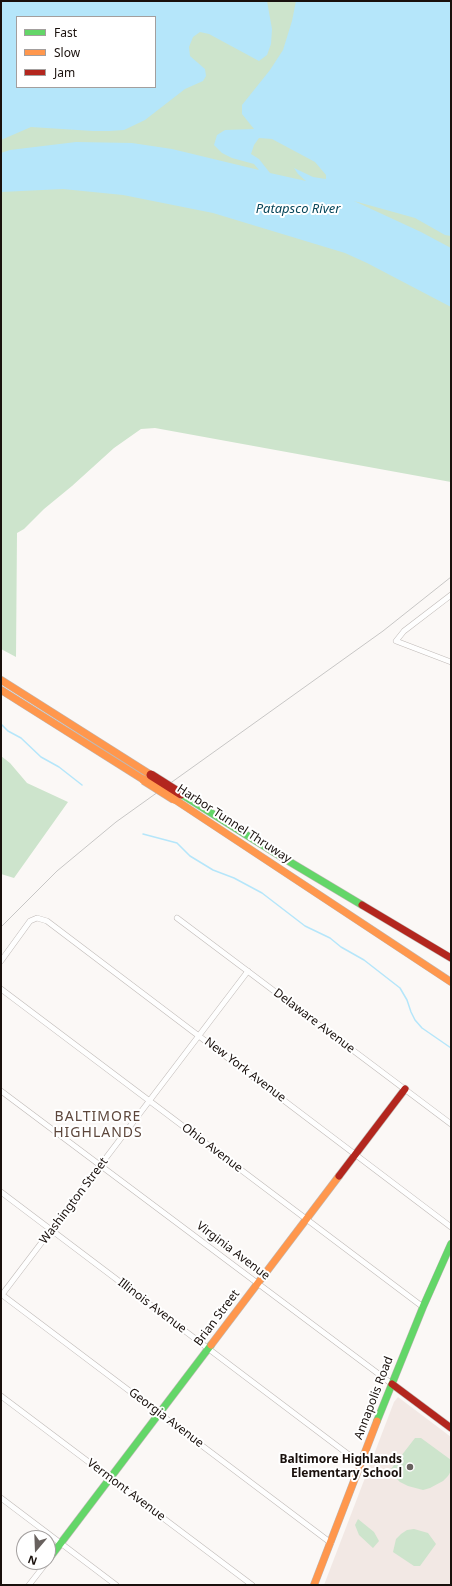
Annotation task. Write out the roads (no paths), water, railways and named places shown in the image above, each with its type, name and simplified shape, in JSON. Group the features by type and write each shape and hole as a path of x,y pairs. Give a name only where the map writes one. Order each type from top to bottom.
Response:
{"main road":[{"name":"Harbor Tunnel Thruway","path":"1,680 22,698 147,778 451,958"},
{"name":"Harbor Tunnel Thruway","path":"1,690 22,698"},
{"name":"Harbor Tunnel Thruway","path":"177,796 451,982"},
{"name":"Brian Street","path":"56,1550 405,1089"},
{"name":"Annapolis Road","path":"314,1585 392,1384 423,1307 451,1244"},
{"name":"Virginia Avenue","path":"392,1384 451,1428"}],"street":[{"path":"451,595 404,631 396,641 451,662"},
{"name":"New York Avenue","path":"1,961 26,924 37,918 46,921 199,1035 451,1227"},
{"name":"Delaware Avenue","path":"177,918 451,1124"},
{"name":"Washington Street","path":"1,1295 248,971"},
{"name":"Ohio Avenue","path":"1,989 423,1307"},
{"name":"Virginia Avenue","path":"1,1091 392,1384"},
{"name":"Illinois Avenue","path":"1,1192 361,1464"},
{"name":"Georgia Avenue","path":"1,1295 331,1542"},
{"name":"Vermont Avenue","path":"1,1396 252,1585"},
{"path":"1,1498 116,1585"},
{"name":"Brian Street","path":"29,1585 40,1570"}],"water":[{"path":"1,1 267,1 272,29 271,44 267,55 259,61 209,34 200,32 193,37 189,47 190,56 205,69 206,76 203,81 185,89 145,120 124,130 109,131 31,127 1,140"},
{"name":"Patapsco River","path":"296,1 451,1 451,236 445,235 415,218 354,201 421,232 451,248 451,307 345,253 213,213 123,195 63,189 1,192 1,153 10,150 76,142 132,143 172,149 259,170 254,164 232,158 222,153 214,145 217,135 225,130 254,129 242,114 242,105 270,70 283,50 292,21","holes":["259,138 272,139 315,162 326,175 326,179 313,177 294,168 306,181 270,173 259,159 251,154 254,145"]}],"waterway":[{"path":"1,724 8,731 21,738 41,757 59,767 82,785"},
{"path":"143,834 177,843 190,856 213,870 234,878 262,893 305,926 330,938 341,947 364,960 400,988 407,1000 415,1020 422,1028 451,1048"}],"tram line":[{"path":"1,927 57,871 116,822 383,631 451,577"}],"place":[{"name":"Baltimore Highlands Elementary School","path":"410,1467"}],"district":[{"name":"BALTIMORE HIGHLANDS","path":"98,1126"}]}
